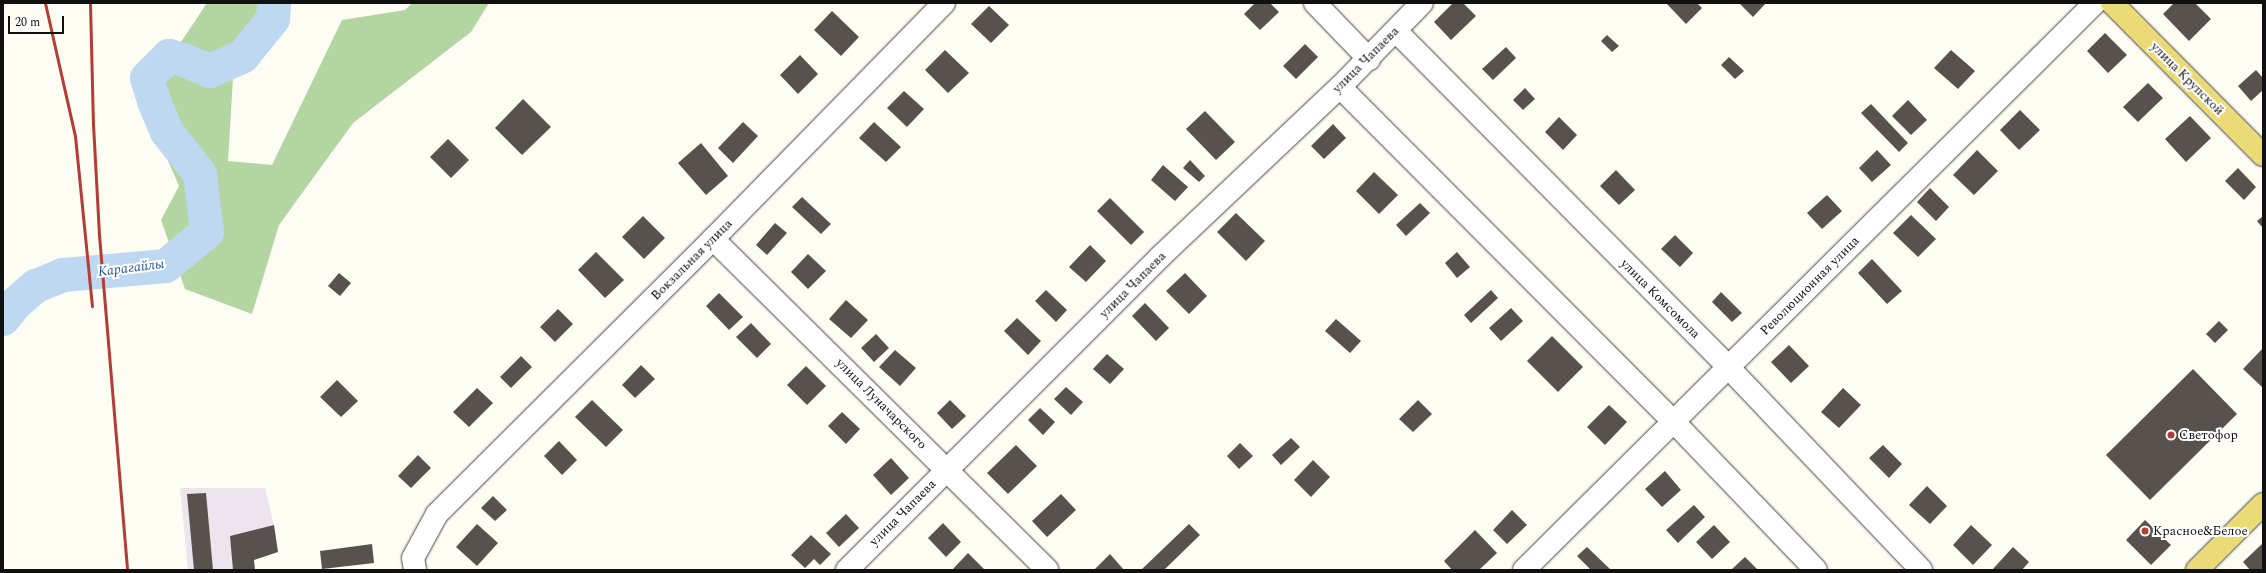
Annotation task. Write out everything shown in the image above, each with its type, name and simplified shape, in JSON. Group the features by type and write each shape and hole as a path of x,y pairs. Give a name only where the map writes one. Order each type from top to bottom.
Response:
{"main road":[{"name":"улица Крупской","path":"2112,3 2263,155"},
{"path":"2196,570 2263,504"}],"street":[{"name":"Вокзальная улица","path":"415,570 413,558 437,514 713,239 944,3"},
{"path":"1315,3 1369,59"},
{"name":"улица Чапаева","path":"847,570 1160,257 1369,59 1422,3"},
{"name":"Революционная улица","path":"1524,570 2095,3"},
{"name":"улица Комсомола","path":"1396,31 1728,367 1921,570"},
{"path":"1340,87 1674,422 1816,570"},
{"name":"улица Луначарского","path":"713,239 948,469 1047,570"}],"shaded area":[{"path":"180,488 265,488 274,525 278,552 254,560 255,570 188,570"}],"green space":[{"path":"207,3 292,3 285,19 233,78 228,161 272,165 342,20 405,10 412,3 489,3 471,32 353,123 279,225 252,314 185,289 161,220 179,186 140,96 181,42"}],"building":[{"path":"1255,3 1270,3 1279,12 1260,30 1244,14"},
{"path":"1453,3 1463,3 1476,16 1451,40 1434,22"},
{"path":"1666,3 1697,3 1702,8 1686,24"},
{"path":"1739,3 1766,3 1753,17"},
{"path":"2174,3 2195,3 2211,19 2189,41 2163,14"},
{"path":"989,6 1009,25 991,43 971,24"},
{"path":"832,11 859,37 841,56 814,30"},
{"path":"2105,33 2127,55 2108,73 2087,51"},
{"path":"1607,35 1619,46 1612,52 1601,41"},
{"path":"1305,44 1318,57 1296,79 1283,66"},
{"path":"1506,47 1516,58 1493,80 1482,69"},
{"path":"945,50 969,73 948,93 925,70"},
{"path":"1951,50 1975,71 1958,89 1934,68"},
{"path":"800,55 818,74 798,94 780,75"},
{"path":"1729,57 1744,71 1735,79 1721,65"},
{"path":"2256,70 2263,78 2263,90 2251,101 2238,86"},
{"path":"2148,83 2163,98 2138,122 2123,107"},
{"path":"1525,88 1535,99 1523,110 1513,100"},
{"path":"904,91 924,109 907,127 887,108"},
{"path":"523,99 551,127 522,155 495,128"},
{"path":"1908,100 1927,120 1911,135 1892,116"},
{"path":"1871,104 1908,143 1899,152 1861,113"},
{"path":"2020,110 2040,130 2019,150 2000,130"},
{"path":"1205,111 1235,142 1216,160 1186,129"},
{"path":"2190,116 2211,138 2186,162 2165,139"},
{"path":"1559,117 1577,135 1563,150 1545,132"},
{"path":"743,122 758,136 733,163 718,148"},
{"path":"874,122 901,147 886,162 859,138"},
{"path":"1333,124 1346,138 1324,159 1311,146"},
{"path":"448,139 469,160 451,178 430,157"},
{"path":"701,143 728,176 706,195 678,163"},
{"path":"1877,150 1891,165 1872,182 1859,168"},
{"path":"1977,150 1998,171 1974,195 1953,175"},
{"path":"1190,160 1205,176 1199,182 1183,168"},
{"path":"1163,165 1188,187 1175,201 1151,180"},
{"path":"2238,168 2256,187 2244,200 2225,181"},
{"path":"1616,170 1635,190 1619,205 1600,186"},
{"path":"1374,172 1398,195 1379,214 1356,191"},
{"path":"1930,188 1949,207 1936,221 1917,202"},
{"path":"1827,195 1842,211 1822,229 1807,213"},
{"path":"802,197 831,224 821,234 792,207"},
{"path":"1110,198 1144,232 1131,245 1097,211"},
{"path":"1420,203 1430,213 1406,236 1396,225"},
{"path":"1236,213 1265,241 1246,261 1217,232"},
{"path":"1911,215 1936,239 1918,257 1893,233"},
{"path":"643,216 665,238 644,259 622,237"},
{"path":"2263,216 2263,228 2257,221"},
{"path":"775,223 787,233 767,255 756,245"},
{"path":"1675,235 1693,253 1680,267 1661,249"},
{"path":"1090,245 1106,261 1086,282 1069,267"},
{"path":"596,252 624,280 605,298 578,270"},
{"path":"1457,252 1470,267 1457,278 1445,263"},
{"path":"808,254 826,271 808,289 791,272"},
{"path":"1872,259 1902,291 1887,304 1858,273"},
{"path":"339,273 351,283 340,296 328,286"},
{"path":"1185,273 1207,296 1189,314 1166,291"},
{"path":"1046,290 1067,310 1056,322 1035,301"},
{"path":"1491,290 1498,298 1471,323 1464,315"},
{"path":"1721,292 1742,313 1732,322 1712,302"},
{"path":"719,293 743,317 729,330 706,306"},
{"path":"846,300 868,320 851,338 829,319"},
{"path":"1145,303 1169,328 1156,341 1132,316"},
{"path":"1511,308 1523,321 1501,341 1489,328"},
{"path":"558,309 573,324 555,342 540,327"},
{"path":"1017,318 1041,341 1028,355 1004,331"},
{"path":"1336,319 1361,341 1350,353 1325,331"},
{"path":"2219,321 2228,330 2215,343 2206,334"},
{"path":"751,323 771,344 757,358 736,337"},
{"path":"876,334 889,348 874,362 861,348"},
{"path":"1552,336 1583,367 1558,392 1527,361"},
{"path":"1789,345 1809,366 1791,383 1771,362"},
{"path":"2263,348 2263,388 2243,369"},
{"path":"895,350 916,368 900,386 879,367"},
{"path":"1107,354 1124,369 1110,384 1093,369"},
{"path":"521,356 532,367 511,388 500,377"},
{"path":"641,365 655,379 635,398 622,385"},
{"path":"806,366 826,386 807,405 787,385"},
{"name":"Светофор","path":"2193,369 2237,414 2150,500 2106,455"},
{"path":"337,380 358,401 341,417 320,397"},
{"path":"1066,387 1083,402 1071,415 1054,399"},
{"path":"477,388 493,403 469,427 453,412"},
{"path":"1843,388 1861,405 1839,428 1821,412"},
{"path":"592,400 623,430 606,447 575,417"},
{"path":"950,400 966,416 952,429 937,413"},
{"path":"1418,400 1432,414 1413,432 1399,419"},
{"path":"1609,405 1627,422 1605,445 1587,427"},
{"path":"1040,408 1055,422 1043,435 1028,420"},
{"path":"842,412 860,429 846,444 828,426"},
{"path":"1291,438 1300,447 1281,465 1272,455"},
{"path":"559,441 577,460 562,475 544,456"},
{"path":"1240,443 1253,456 1239,469 1227,456"},
{"path":"1016,445 1037,466 1008,494 987,473"},
{"path":"1883,445 1902,464 1889,478 1869,458"},
{"path":"418,455 431,468 411,488 398,476"},
{"path":"891,458 909,478 891,495 873,475"},
{"path":"1313,460 1330,477 1311,497 1294,480"},
{"path":"1665,471 1681,490 1662,507 1645,489"},
{"path":"1927,486 1947,506 1930,524 1909,505"},
{"path":"206,493 213,570 194,570 187,494"},
{"path":"1061,494 1076,510 1047,537 1032,521"},
{"path":"493,496 507,510 495,521 481,508"},
{"path":"1694,505 1705,517 1678,543 1666,530"},
{"path":"1512,510 1527,525 1507,544 1493,530"},
{"path":"846,514 859,528 839,547 826,533"},
{"path":"2145,520 2171,545 2151,565 2126,540"},
{"path":"943,523 961,542 946,557 928,538"},
{"path":"477,524 498,543 477,566 456,547"},
{"path":"1189,524 1200,535 1164,570 1141,570"},
{"path":"274,525 278,552 254,560 255,570 233,570 230,536"},
{"path":"1714,525 1730,542 1712,559 1696,542"},
{"path":"1971,525 1992,545 1973,565 1953,545"},
{"path":"1475,530 1497,553 1479,570 1452,570 1444,561"},
{"path":"811,535 831,554 820,565 814,559 805,568 791,555"},
{"path":"2263,543 2263,570 2250,570 2243,562"},
{"path":"372,544 374,563 322,569 320,551"},
{"path":"1587,547 1611,570 1591,570 1577,556"},
{"path":"2013,547 2029,562 2022,570 1992,570"},
{"path":"968,553 985,570 952,570"},
{"path":"1110,554 1124,570 1094,570"},
{"path":"1745,557 1758,570 1731,570"}],"waterway":[{"name":"Карагайлы","path":"3,319 15,304 36,286 63,275 166,266 207,232 200,174 167,132 155,104 147,78 169,56 184,60 210,71 243,56 273,19 274,3"}],"railway":[{"path":"45,3 75,136 92,306"},
{"path":"90,3 93,124 99,235 127,570"}],"place":[{"name":"Светофор","path":"2171,435"},
{"name":"Красное&Белое","path":"2145,531"}]}
